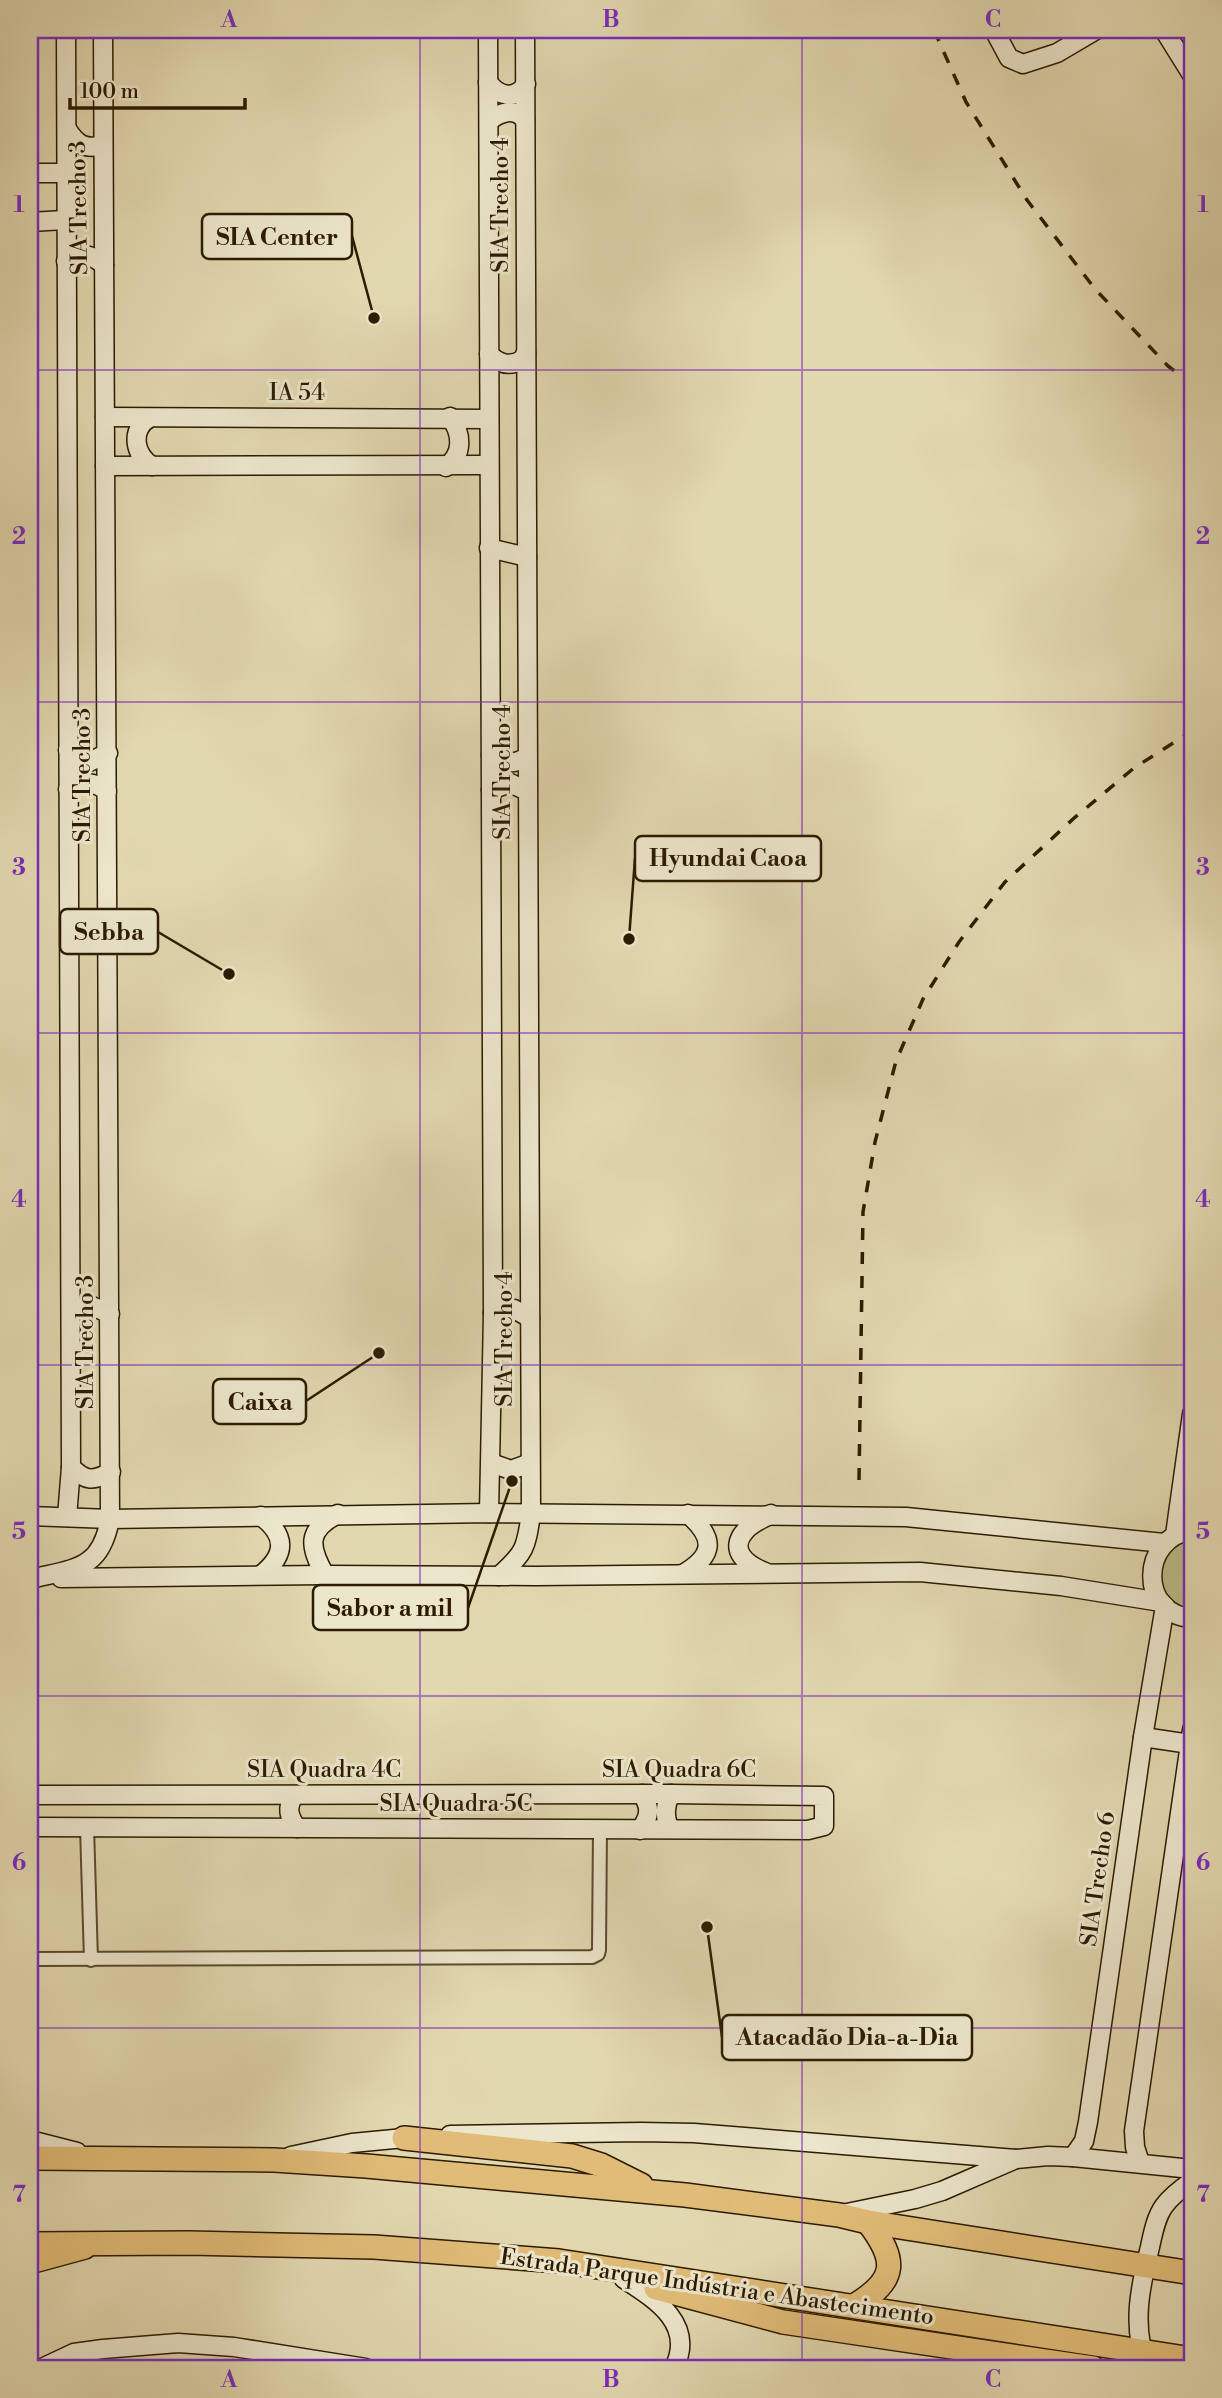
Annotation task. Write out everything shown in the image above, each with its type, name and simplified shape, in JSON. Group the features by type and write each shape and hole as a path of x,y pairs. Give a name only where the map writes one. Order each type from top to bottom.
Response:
{"highway":[{"path":"404,2138 572,2156 601,2165 653,2192"},
{"path":"30,2158 274,2160 653,2192 839,2215 868,2222 1192,2273"},
{"path":"854,2305 881,2286 889,2272 889,2255 868,2222"},
{"name":"Estrada Parque Indústria e Abastecimento","path":"30,2244 189,2243 374,2247 559,2261 854,2305 1144,2359 1192,2359"},
{"path":"559,2261 783,2322 1093,2368"}],"main road":[{"path":"66,30 71,1312 71,1467 67,1517"},
{"name":"SIA Trecho 3","path":"33,1578 78,1567 91,1560 102,1549 110,1519 103,30"},
{"path":"488,30 493,1312 488,1513"},
{"name":"SIA Trecho 4","path":"499,1576 526,1546 531,1514 525,30"},
{"path":"994,30 1005,51 1014,61 1023,64 1057,53 1096,30"},
{"path":"1164,30 1192,75"},
{"path":"488,82 501,94 510,95 522,90 526,85"},
{"path":"489,121 496,115 508,112 516,112 526,120"},
{"path":"67,129 78,144 86,147 103,145"},
{"path":"30,173 67,173"},
{"path":"30,222 65,220"},
{"path":"66,261 76,254 83,254 104,265"},
{"path":"489,354 509,365 522,360 526,353"},
{"name":"IA 54","path":"105,417 489,419"},
{"path":"446,467 454,461 459,444 459,433 450,417"},
{"path":"149,418 141,423 137,430 137,439 138,451 143,460 152,466"},
{"path":"105,466 488,465"},
{"path":"489,548 527,557"},
{"path":"68,750 79,760 88,763 108,754"},
{"path":"491,755 510,764 527,757"},
{"path":"68,789 88,782 97,784 107,792"},
{"path":"491,790 510,783 527,791"},
{"path":"71,1312 92,1306 110,1314"},
{"path":"493,1312 514,1308 530,1318"},
{"path":"1192,1415 1177,1536 1155,1556 1152,1572 1154,1587 1163,1604 1175,1614 1192,1618"},
{"path":"491,1463 511,1469 530,1464"},
{"path":"71,1467 80,1476 90,1479 111,1472"},
{"path":"30,1516 110,1519 338,1514 771,1514 906,1517 1177,1536"},
{"path":"325,1575 313,1549 313,1537 317,1528 338,1514"},
{"path":"683,1574 703,1560 708,1542 705,1532 688,1514"},
{"path":"770,1574 750,1566 743,1560 739,1550 740,1539 746,1529 771,1514"},
{"path":"261,1516 272,1524 279,1535 281,1546 279,1557 261,1576"},
{"path":"33,1578 920,1572 1061,1586 1163,1604"},
{"name":"SIA Trecho 6","path":"1073,2157 1084,2141 1088,2122 1163,1604"},
{"path":"1140,2164 1134,2130 1191,1737 1143,1737"},
{"path":"262,1794 268,1801 270,1810 262,1827"},
{"name":"SIA Quadra 4C","path":"30,1795 533,1794"},
{"name":"SIA Quadra 6C","path":"533,1794 824,1796 824,1826"},
{"path":"640,1829 649,1812 648,1803 642,1794"},
{"path":"669,1829 665,1811 671,1794"},
{"path":"295,1796 290,1802 289,1812 297,1828"},
{"name":"SIA Quadra 5C","path":"30,1827 808,1830 824,1826"},
{"path":"274,2160 352,2143 404,2138 473,2134 654,2132 1016,2159 1073,2157 1192,2169"},
{"path":"30,2140 104,2159"},
{"path":"839,2215 943,2191 1016,2159"},
{"path":"1144,2359 1138,2323 1140,2295 1156,2224 1163,2206 1192,2181"},
{"path":"30,2263 98,2244"},
{"path":"624,2279 659,2302 671,2316 679,2335 680,2348 674,2368"},
{"path":"42,2368 74,2353 103,2348 178,2343 234,2347 366,2368"}],"street":[{"path":"87,1827 91,1960"},
{"path":"30,1959 592,1957 598,1954 600,1829"}],"green space":[{"path":"1192,1538 1192,1610 1173,1602 1167,1596 1162,1588 1160,1570 1176,1543"}],"railway":[{"path":"934,30 966,102 1027,200 1095,289 1168,366 1192,384"},
{"path":"859,1480 863,1212 875,1142 896,1061 923,999 959,942 1005,882 1073,819 1134,768 1192,731"}],"place":[{"name":"SIA Center","path":"374,318"},
{"name":"Hyundai Caoa","path":"629,939"},
{"name":"Sebba","path":"229,974"},
{"name":"Caixa","path":"379,1353"},
{"name":"Sabor a mil","path":"512,1481"},
{"name":"Atacadão Dia-a-Dia","path":"707,1927"}]}
